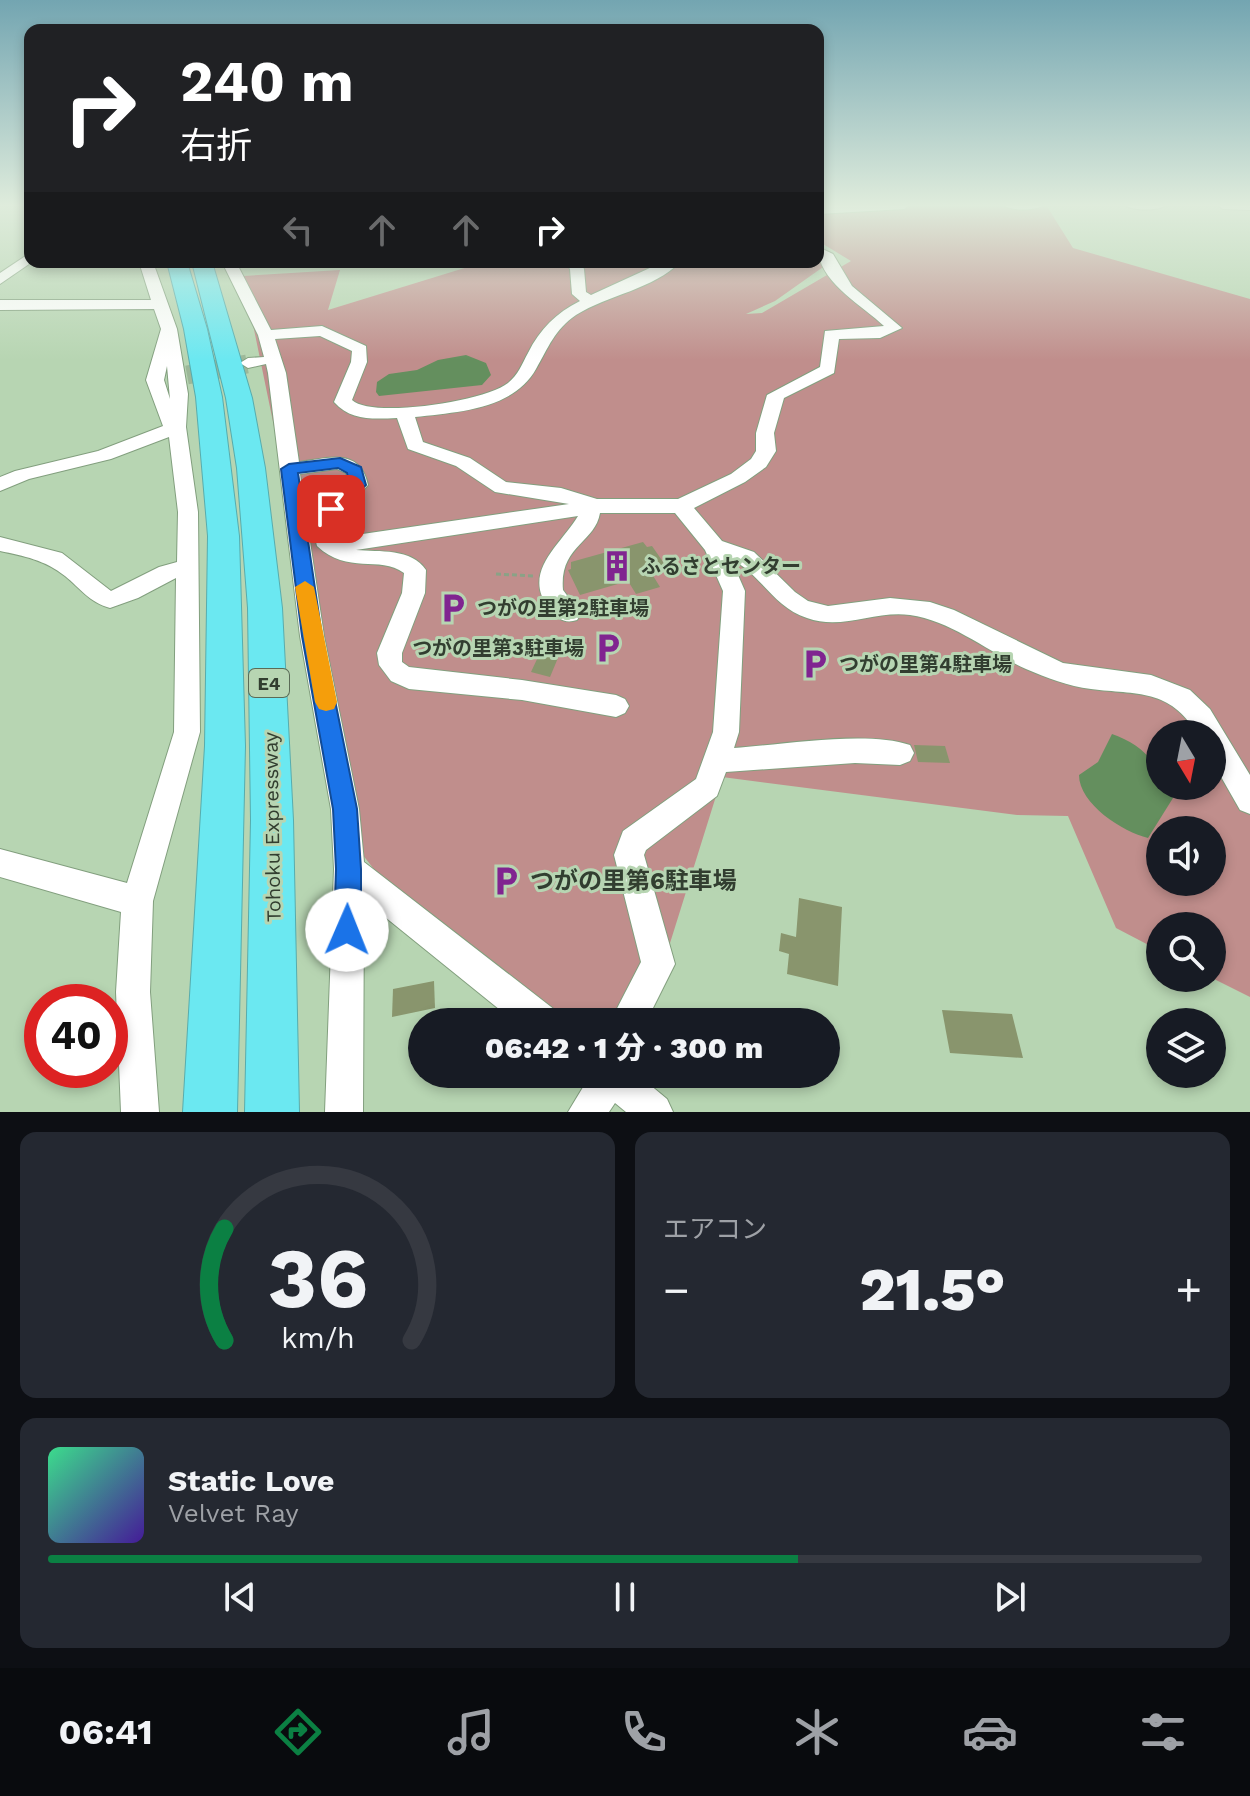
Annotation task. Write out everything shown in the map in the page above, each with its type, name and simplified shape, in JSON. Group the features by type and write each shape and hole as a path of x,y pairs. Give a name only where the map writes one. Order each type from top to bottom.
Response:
{"highway":[{"name":"E4","path":"179,268 203,362 222,524 226,632 225,756 210,1112"},
{"name":"Tohoku Expressway","path":"204,268 219,310 246,430 258,517 267,622 272,762 272,1112"}],"street":[{"path":"329,546 592,507 681,506 738,478 759,463 766,451 765,433 776,395 828,369 831,334 880,333 894,328 842,286 834,277 828,257"},
{"path":"0,280 24,262"},
{"path":"140,1112 133,992 137,901 187,732 188,512 177,427 181,417 181,376 162,304 148,268"},
{"path":"232,268 266,335 277,373 312,636 345,809 349,869 344,1112"},
{"path":"576,268 579,294 590,301"},
{"path":"266,335 322,331 360,349 362,359 348,381 343,402 351,410 371,413 484,402 510,391 521,381 542,337 566,314 660,268"},
{"path":"0,305 162,304"},
{"path":"256,316 254,362 268,400 280,403"},
{"path":"169,329 155,380 169,422 177,427"},
{"path":"404,411 415,445 463,462 502,488 561,494 592,507"},
{"path":"0,485 22,475 104,455 177,427"},
{"path":"289,469 340,463 355,470 358,485 322,521 325,541 345,557 399,561 415,570 416,586 390,651 390,663 396,672 409,679 522,690 616,706"},
{"path":"634,1008 658,964 629,855 634,841 707,787 726,732 734,591 715,547 681,506"},
{"path":"569,614 558,606 550,577 551,568 566,541 591,517 592,507"},
{"path":"0,544 33,549 57,559 75,571 89,590 110,600 134,593 169,571 187,569"},
{"path":"715,547 742,552 755,562 786,601 804,610 822,615 901,606 931,611 1044,667 1076,677 1149,684 1178,695 1197,710 1203,720"},
{"path":"715,761 855,751 900,753"},
{"path":"1226,760 1250,801"},
{"path":"0,863 137,901"},
{"path":"349,869 525,1008"},
{"path":"587,1112 602,1088"},
{"path":"625,1088 654,1112"}],"path":[{"path":"496,574 550,577"}],"shaded area":[{"path":"824,257 833,260 824,266"},
{"path":"844,257 1104,257 1250,299 1250,997 1226,985 1226,912 1146,912 1146,944 1116,928 1068,816 1017,815 722,777 655,991 645,1008 553,1008 377,873 362,854 243,276 340,270 328,310 464,268 822,268 775,301 746,314 762,313 851,261"},
{"path":"466,355 486,363 491,375 482,385 379,396 376,392 377,382 389,374 417,370 438,360"},
{"path":"1112,734 1146,754 1146,800 1172,800 1162,816 1146,816 1146,837 1115,823 1086,796 1079,775 1098,762"}],"building":[{"name":"ふるさとセンター","path":"643,542 647,547 652,546 668,569 652,574 660,587 636,594 628,581 580,595 568,570 571,569 571,562"},
{"path":"549,644 563,646 550,677 531,672 538,657 543,659"},
{"path":"914,745 945,746 950,763 918,762"},
{"path":"799,898 842,907 838,986 787,974 789,954 779,951 781,933 796,937"},
{"path":"434,981 435,1008 408,1008 408,1014 392,1017 393,989"},
{"path":"942,1010 1012,1014 1023,1058 950,1053"}],"tunnel":[{"path":"187,375 247,364"}],"slow traffic":[{"path":"305,587 326,702"}],"place":[{"name":"ふるさとセンター","path":"617,566"},
{"name":"つがの里第2駐車場","path":"453,608"},
{"name":"つがの里第3駐車場","path":"608,648"},
{"name":"つがの里第4駐車場","path":"815,664"},
{"name":"つがの里第6駐車場","path":"506,881"}],"route":[{"path":"331,509 358,485 355,470 340,463 289,469 312,636 345,809 349,869 347,930"}]}
